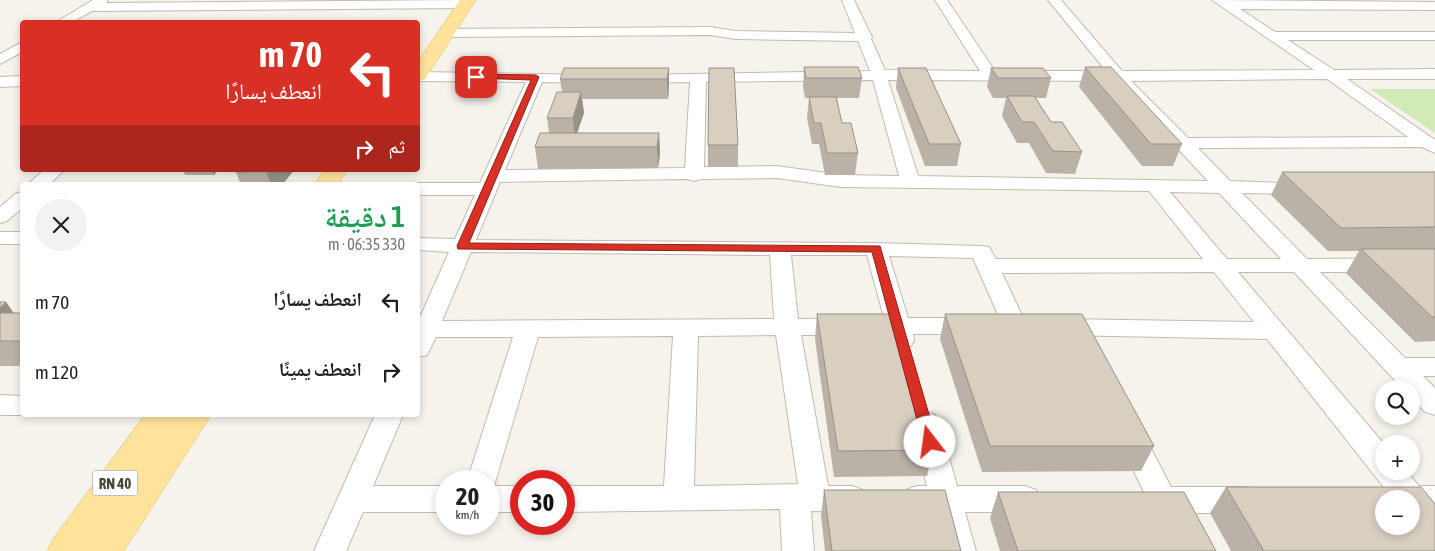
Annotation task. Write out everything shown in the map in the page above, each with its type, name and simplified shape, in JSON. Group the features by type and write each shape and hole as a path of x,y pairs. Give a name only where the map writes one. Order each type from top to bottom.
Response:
{"main road":[{"path":"420,73 445,33 461,2"},
{"path":"420,52 461,2"},
{"name":"RN 40","path":"67,551 162,417"},
{"name":"RN 40","path":"102,551 193,417"}],"street":[{"path":"848,0 865,37 879,75 910,182"},
{"path":"941,0 990,75"},
{"path":"1054,0 1118,76 1181,143 1435,405"},
{"path":"66,20 96,3 268,6 461,2"},
{"path":"1221,2 1435,6"},
{"path":"1221,2 1331,75 1430,145"},
{"path":"253,17 268,6"},
{"path":"445,33 710,31 736,35 865,37"},
{"path":"1271,36 1435,36"},
{"path":"0,60 20,47"},
{"path":"621,78 879,75 1435,74"},
{"path":"420,76 602,78"},
{"path":"536,77 462,246 424,326 528,328 1015,326 1274,331"},
{"path":"694,175 698,78"},
{"path":"0,82 20,82"},
{"path":"1181,143 1430,145"},
{"path":"40,182 52,172"},
{"path":"420,188 490,183 777,172 841,180 1156,187 1320,188"},
{"path":"1156,187 1375,455"},
{"path":"0,217 20,200"},
{"path":"0,238 20,238"},
{"path":"420,244 876,249 981,252 1015,326"},
{"path":"780,248 804,498 798,551"},
{"path":"876,249 909,365"},
{"path":"988,266 1435,265"},
{"path":"1079,327 1091,353"},
{"path":"485,470 528,328"},
{"path":"678,499 686,328"},
{"path":"1398,367 1435,367"},
{"path":"920,403 960,551"},
{"path":"0,405 20,406"},
{"path":"1120,413 1146,500 1188,551"},
{"path":"330,551 388,417"},
{"path":"1395,480 1404,490"},
{"path":"353,499 435,499"},
{"path":"575,499 1054,499"},
{"path":"1420,499 1435,499"},
{"path":"1146,500 1277,500"},
{"path":"1420,509 1435,526"}],"green space":[{"path":"1370,89 1435,89 1435,133"}],"building":[{"path":"804,67 858,67 862,78 806,78"},
{"path":"1085,67 1111,67 1182,144 1151,144"},
{"path":"564,68 669,68 667,79 560,79"},
{"path":"709,68 734,68 738,145 708,145"},
{"path":"898,68 926,68 961,144 929,144"},
{"path":"991,68 1043,68 1051,78 998,78"},
{"path":"557,92 581,92 573,118 547,118"},
{"path":"1007,96 1034,96 1051,122 1062,122 1082,152 1053,151 1034,122 1022,122"},
{"path":"809,97 836,97 842,123 851,123 858,153 827,153 821,123 814,123"},
{"path":"540,133 659,133 657,147 535,147"},
{"path":"1282,172 1435,172 1435,227 1341,228"},
{"path":"1361,249 1435,249 1435,317 1432,317"},
{"path":"0,302 6,302 0,308"},
{"path":"0,313 20,313 20,341 0,341"},
{"path":"817,314 896,314 933,450 838,451"},
{"path":"945,314 1082,314 1154,446 990,446"},
{"path":"1226,487 1421,487 1435,504 1435,551 1264,551"},
{"path":"824,490 945,490 961,551 832,551"},
{"path":"998,492 1184,492 1216,551 1018,551"}],"route":[{"path":"476,77 536,77 462,246 876,249 930,442"}]}
